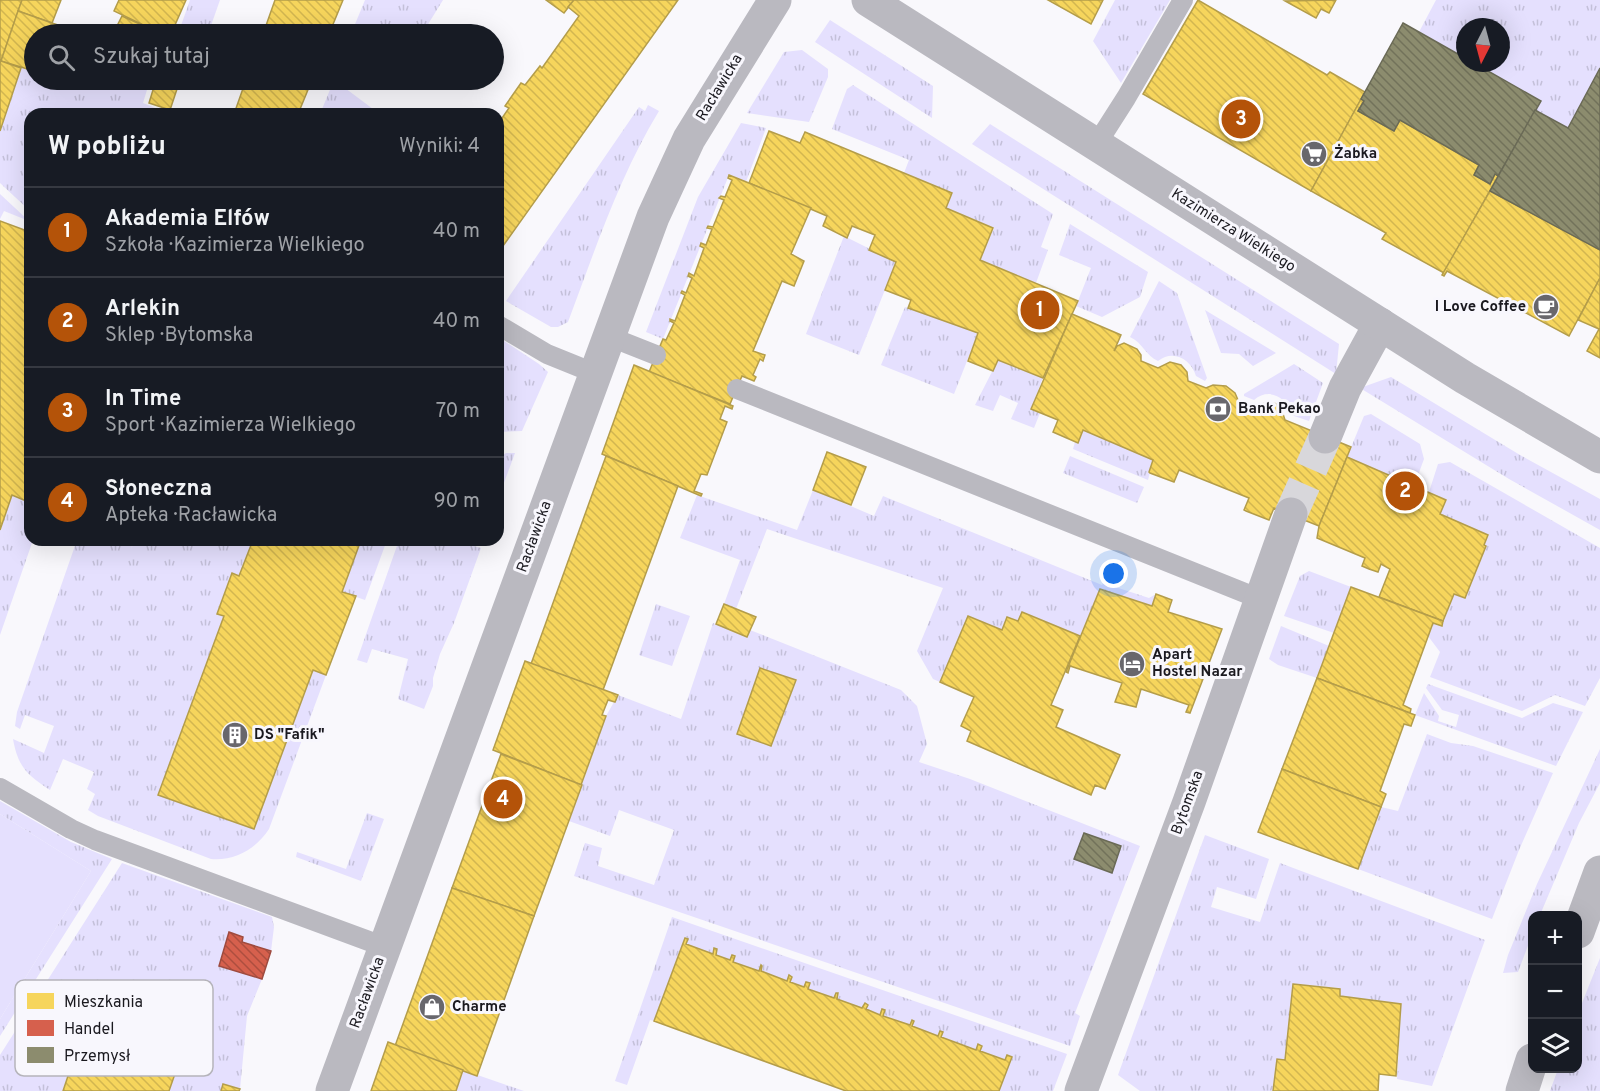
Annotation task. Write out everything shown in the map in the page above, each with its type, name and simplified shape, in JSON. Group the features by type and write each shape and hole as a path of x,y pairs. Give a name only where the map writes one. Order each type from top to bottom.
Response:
{"street":[{"name":"Racławicka","path":"332,1091 653,217 689,139 775,0"},
{"name":"Kazimierza Wielkiego","path":"868,0 1502,401 1600,458"},
{"path":"1325,436 1345,388 1380,324"},
{"name":"Bytomska","path":"1081,1091 1189,802 1291,514"},
{"path":"1582,921 1600,872"},
{"path":"1522,1091 1528,1073"}],"lane":[{"path":"1096,145 1184,0"},
{"path":"504,329 547,354 594,373"},
{"path":"608,336 656,355"},
{"path":"737,389 1260,599"},
{"path":"0,788 71,829 95,840 386,948"}],"green space":[{"path":"190,0 220,0 212,24 182,24"},
{"path":"365,0 443,0 428,24 355,24"},
{"path":"1115,0 1170,0 1121,83 1093,41"},
{"path":"1436,0 1600,0 1600,68 1568,128 1535,110 1540,100 1490,72 1510,72 1510,18 1456,18 1456,53 1419,32"},
{"path":"830,20 933,86 932,118 815,42"},
{"path":"802,50 828,69 828,77 809,122 747,113 784,52"},
{"path":"22,66 24,67 24,90 147,90 143,103 155,108 24,108 24,205 0,183 0,131"},
{"path":"853,85 1053,214 1041,247 1048,250 1036,283 980,260 994,228 946,208 951,193 904,173 909,160 832,129 847,89"},
{"path":"330,90 348,90 372,108 322,108"},
{"path":"648,105 659,111 620,188 568,322 558,327 551,327 506,301 639,107 645,111"},
{"path":"741,123 766,128 746,182 729,175 663,339 646,332 698,197"},
{"path":"990,124 1339,344 1336,374 972,144"},
{"path":"0,194 24,216 24,219 4,211 0,219"},
{"path":"1070,224 1148,272 1140,297 1102,317 1076,306 1091,268 1059,255"},
{"path":"844,236 896,262 859,355 806,334"},
{"path":"1159,281 1177,293 1207,378 1205,381 1196,376 1190,365 1181,358 1170,356 1158,361 1130,337"},
{"path":"905,307 978,333 954,394 881,365"},
{"path":"1205,310 1276,353 1253,366 1239,354 1221,353"},
{"path":"504,341 548,372 522,431 504,432"},
{"path":"998,360 1043,378 1031,409 1040,413 1034,428 1011,419 1018,403 1000,395 993,411 975,405"},
{"path":"1294,364 1323,383 1309,421 1291,415 1286,403 1277,396 1266,394 1254,400 1244,396 1244,394"},
{"path":"1391,377 1520,455 1600,499 1600,530 1509,479 1360,388"},
{"path":"1371,414 1420,444 1424,459 1414,486 1347,457 1364,416"},
{"path":"1083,430 1153,460 1148,480 1073,449"},
{"path":"515,453 504,483 504,454"},
{"path":"1070,456 1144,487 1137,503 1063,473"},
{"path":"1450,462 1600,548 1600,678 1585,706 1555,695 1522,711 1430,677 1440,652 1428,636 1433,623 1442,626 1454,594 1465,598 1488,535 1440,514 1446,500 1429,492 1438,464"},
{"path":"813,490 874,516 883,496 1102,585 1103,583 1149,598 1156,594 1152,606 1100,589 1080,636 1023,612 1018,621 1007,617 1002,630 968,616 940,682 933,679 917,651 943,588 767,529 736,609 724,604 740,560 680,538 697,495 797,530"},
{"path":"12,495 24,499 24,546 31,546 0,635 0,530"},
{"path":"75,546 132,546 131,549 132,546 251,546 239,576 232,573 217,613 224,616 159,795 254,829 313,670 326,675 269,829 251,848 236,856 220,859 211,859 98,816 88,810 95,794 87,789 94,772 63,759 50,790 35,780 21,763 13,739 44,753 54,726 25,715 20,729 15,726 17,712"},
{"path":"359,546 385,546 365,600 342,592"},
{"path":"397,546 474,546 481,548 454,623 440,654 433,686 424,709 398,699 408,659 372,649 367,663 357,660"},
{"path":"1309,571 1351,587 1334,633 1284,616 1300,576"},
{"path":"656,604 690,616 672,666 639,655"},
{"path":"713,623 747,637 750,630 901,690 917,706 927,744 919,762 970,779 1140,846 1075,1013 1080,1016 1070,1046 574,876 585,843 602,848 598,866 654,885 674,830 619,810 610,836 569,821 606,716 618,695 681,719"},
{"path":"1281,626 1329,646 1317,678 1278,665 1269,659"},
{"path":"1428,684 1522,718 1553,703 1583,712 1556,766 1415,715 1424,693 1439,716 1438,721 1456,727 1459,715 1442,710 1426,688"},
{"path":"1427,734 1451,743 1473,746 1553,773 1492,919 1358,869 1381,807 1398,811"},
{"path":"1600,749 1600,783 1579,823 1542,911 1528,911 1528,946 1518,972 1503,973 1537,884"},
{"path":"0,801 71,842 112,859 35,980 24,980 91,871 0,814"},
{"path":"367,813 384,819 361,881 296,857 297,852 346,869"},
{"path":"0,814 91,871 24,980 15,980 15,995 0,1019"},
{"path":"1205,835 1269,859 1256,899 1217,887 1211,907 1260,922 1280,863 1485,940 1432,1086 1397,1079 1401,1004 1340,996 1340,988 1293,984 1285,1060 1277,1059 1273,1091 1140,1091 1118,1075"},
{"path":"122,863 272,917 274,927 271,951 242,942 243,936 229,932 219,966 262,979 247,1016 240,1089 223,1085 221,1091 169,1091 174,1076 213,1076 213,980 48,980"},
{"path":"672,917 1067,1054 1053,1091 999,1091 1011,1057 1007,1055 1005,1060 980,1051 982,1046 979,1045 976,1050 941,1037 943,1032 940,1031 938,1036 912,1026 913,1021 910,1025 883,1016 885,1010 882,1010 880,1015 866,1009 868,1005 865,1003 862,1008 837,999 838,993 834,998 790,982 792,976 789,976 787,981 761,971 761,965 759,971 733,962 734,956 732,955 730,960 716,955 717,949 714,949 713,954 686,944 688,939 685,938 654,1021 650,1020 627,1085 615,1081"},
{"path":"1600,958 1600,1091 1550,1091 1557,1073 1582,1073 1582,1003"},
{"path":"15,995 15,1012 0,1036 0,1019"},
{"path":"15,1031 15,1076 68,1076 63,1091 0,1091 0,1055"},
{"path":"463,1070 524,1091 456,1091"}],"building: Mieszkania":[{"path":"0,0 22,0 1,61 0,61"},
{"path":"22,0 61,0 52,23 18,11"},
{"path":"119,0 186,0 175,24 141,24 114,11"},
{"path":"275,0 343,0 333,24 267,24"},
{"path":"546,0 574,0 564,13"},
{"path":"574,0 678,0 504,245 504,115 509,108 505,106 521,83 525,85 540,66 542,68 579,16 568,7"},
{"path":"1048,0 1103,0 1091,24"},
{"path":"1198,0 1327,75 1330,72 1365,92 1311,191 1143,94"},
{"path":"1336,0 1329,13 1321,9 1316,18 1285,1"},
{"path":"18,11 55,24 24,24 24,68 1,61"},
{"path":"122,16 140,24 118,24"},
{"path":"1,61 21,68 0,131 0,63"},
{"path":"153,90 177,90 171,108 149,103"},
{"path":"242,90 308,90 300,108 236,108"},
{"path":"1361,99 1364,101 1358,111 1394,131 1400,120 1479,165 1474,175 1490,184 1495,174 1498,176 1444,273 1382,239 1386,233 1311,191"},
{"path":"769,131 800,143 805,132 952,193 946,208 993,228 980,260 1078,301 1043,378 998,360 993,371 968,361 978,333 908,308 911,300 885,290 896,262 869,250 875,235 852,226 847,238 823,226 827,216 749,183"},
{"path":"729,175 811,208 791,254 804,261 794,286 782,281 753,351 765,355 763,361 760,359 753,375 756,377 754,381 742,376 730,404 649,372 663,339 666,340 674,323 670,319 675,321 685,295 681,293 682,291 686,293 692,278 688,276 689,273 694,276 704,248 700,246 701,243 706,245 712,229 707,228 708,226 713,227 724,200 719,198 725,197 732,180 728,178"},
{"path":"1490,191 1600,250 1600,278 1569,336 1447,271 1444,276 1442,275"},
{"path":"0,221 24,230 24,500 12,495 0,530"},
{"path":"1600,278 1600,358 1587,351 1599,329 1578,320"},
{"path":"1072,314 1121,335 1114,351 1117,346 1124,343 1137,349 1141,355 1141,361 1158,368 1170,362 1181,365 1187,372 1188,381 1206,388 1213,385 1226,386 1235,393 1238,400 1253,408 1267,402 1277,404 1285,420 1351,447 1319,526 1274,508 1269,520 1246,511 1244,510 1249,498 1179,470 1174,482 1150,473 1153,460 1083,430 1078,443 1053,432 1058,420 1031,409"},
{"path":"634,365 733,406 732,409 725,406 720,419 727,422 707,475 701,474 694,491 702,494 701,496 602,454"},
{"path":"827,452 866,467 851,505 813,490"},
{"path":"606,456 678,486 603,690 531,664"},
{"path":"1347,457 1446,500 1440,514 1488,535 1484,545 1486,546 1465,598 1454,594 1443,621 1379,597 1390,569 1381,564 1378,572 1369,569 1362,566 1365,558 1317,538 1319,526"},
{"name":"DS \"Fafik\"","path":"251,546 359,546 342,592 356,596 326,675 313,670 254,829 158,795 224,616 217,614 232,573 239,576"},
{"path":"1351,587 1443,621 1442,626 1433,623 1403,705 1411,709 1410,713 1317,678"},
{"path":"1100,589 1152,606 1156,594 1172,600 1168,612 1222,629 1190,713 1186,712 1189,705 1141,689 1136,707 1115,702 1122,683 1070,666 1068,673 1066,672"},
{"path":"724,604 756,617 747,637 716,624"},
{"path":"1022,612 1080,636 1051,705 1063,710 1056,727 1120,755 1105,789 1095,785 1091,795 967,741 971,731 961,726 974,697 940,682 968,616 1002,630 1007,617 1018,621"},
{"path":"525,661 618,695 615,702 608,700 602,715 606,716 581,785 493,750"},
{"path":"760,668 796,680 771,746 737,734"},
{"path":"1317,678 1415,715 1411,726 1404,724 1380,791 1386,794 1381,807 1282,769"},
{"path":"501,754 582,785 534,916 452,888"},
{"path":"1282,769 1381,807 1358,869 1258,832"},
{"path":"452,888 534,916 477,1076 395,1046"},
{"path":"685,938 688,939 686,944 713,954 714,948 717,949 716,955 730,960 732,955 735,956 733,962 759,971 761,965 761,971 787,981 789,975 792,977 790,982 804,987 806,982 810,983 808,989 834,998 838,993 837,999 862,1008 865,1003 868,1005 866,1009 880,1015 882,1009 885,1010 883,1016 910,1025 912,1020 914,1021 912,1026 938,1036 940,1031 943,1032 941,1037 976,1050 978,1044 982,1046 980,1051 1005,1060 1007,1055 1012,1057 999,1091 846,1091 654,1021"},
{"path":"1293,984 1340,989 1340,996 1401,1004 1396,1076 1379,1074 1378,1091 1273,1091 1277,1059 1285,1060"},
{"path":"388,1042 463,1070 456,1091 371,1091"},
{"path":"68,1076 174,1076 169,1091 63,1091"},
{"path":"223,1084 240,1089 239,1091 221,1091"}],"building: Handel":[{"path":"229,932 243,937 242,942 271,951 262,979 219,966"}],"building: Przemysł":[{"path":"1403,23 1456,53 1456,72 1490,72 1541,101 1498,176 1495,174 1490,184 1474,175 1479,165 1400,120 1394,131 1358,111 1364,101 1361,99"},
{"path":"1600,68 1600,250 1490,191 1535,110 1568,128"},
{"path":"1084,833 1121,846 1112,873 1074,859"}],"tunnel":[{"path":"1291,514 1325,437"}],"place":[{"name":"In Time","path":"1241,119"},
{"name":"Żabka","path":"1314,154"},
{"name":"I Love Coffee","path":"1546,307"},
{"name":"Akademia Elfów","path":"1040,310"},
{"name":"Bank Pekao","path":"1218,409"},
{"name":"Arlekin","path":"1405,491"},
{"name":"Apart Hostel Nazar","path":"1132,664"},
{"name":"DS \"Fafik\"","path":"235,735"},
{"name":"Słoneczna","path":"503,799"},
{"name":"Charme","path":"432,1007"}]}
